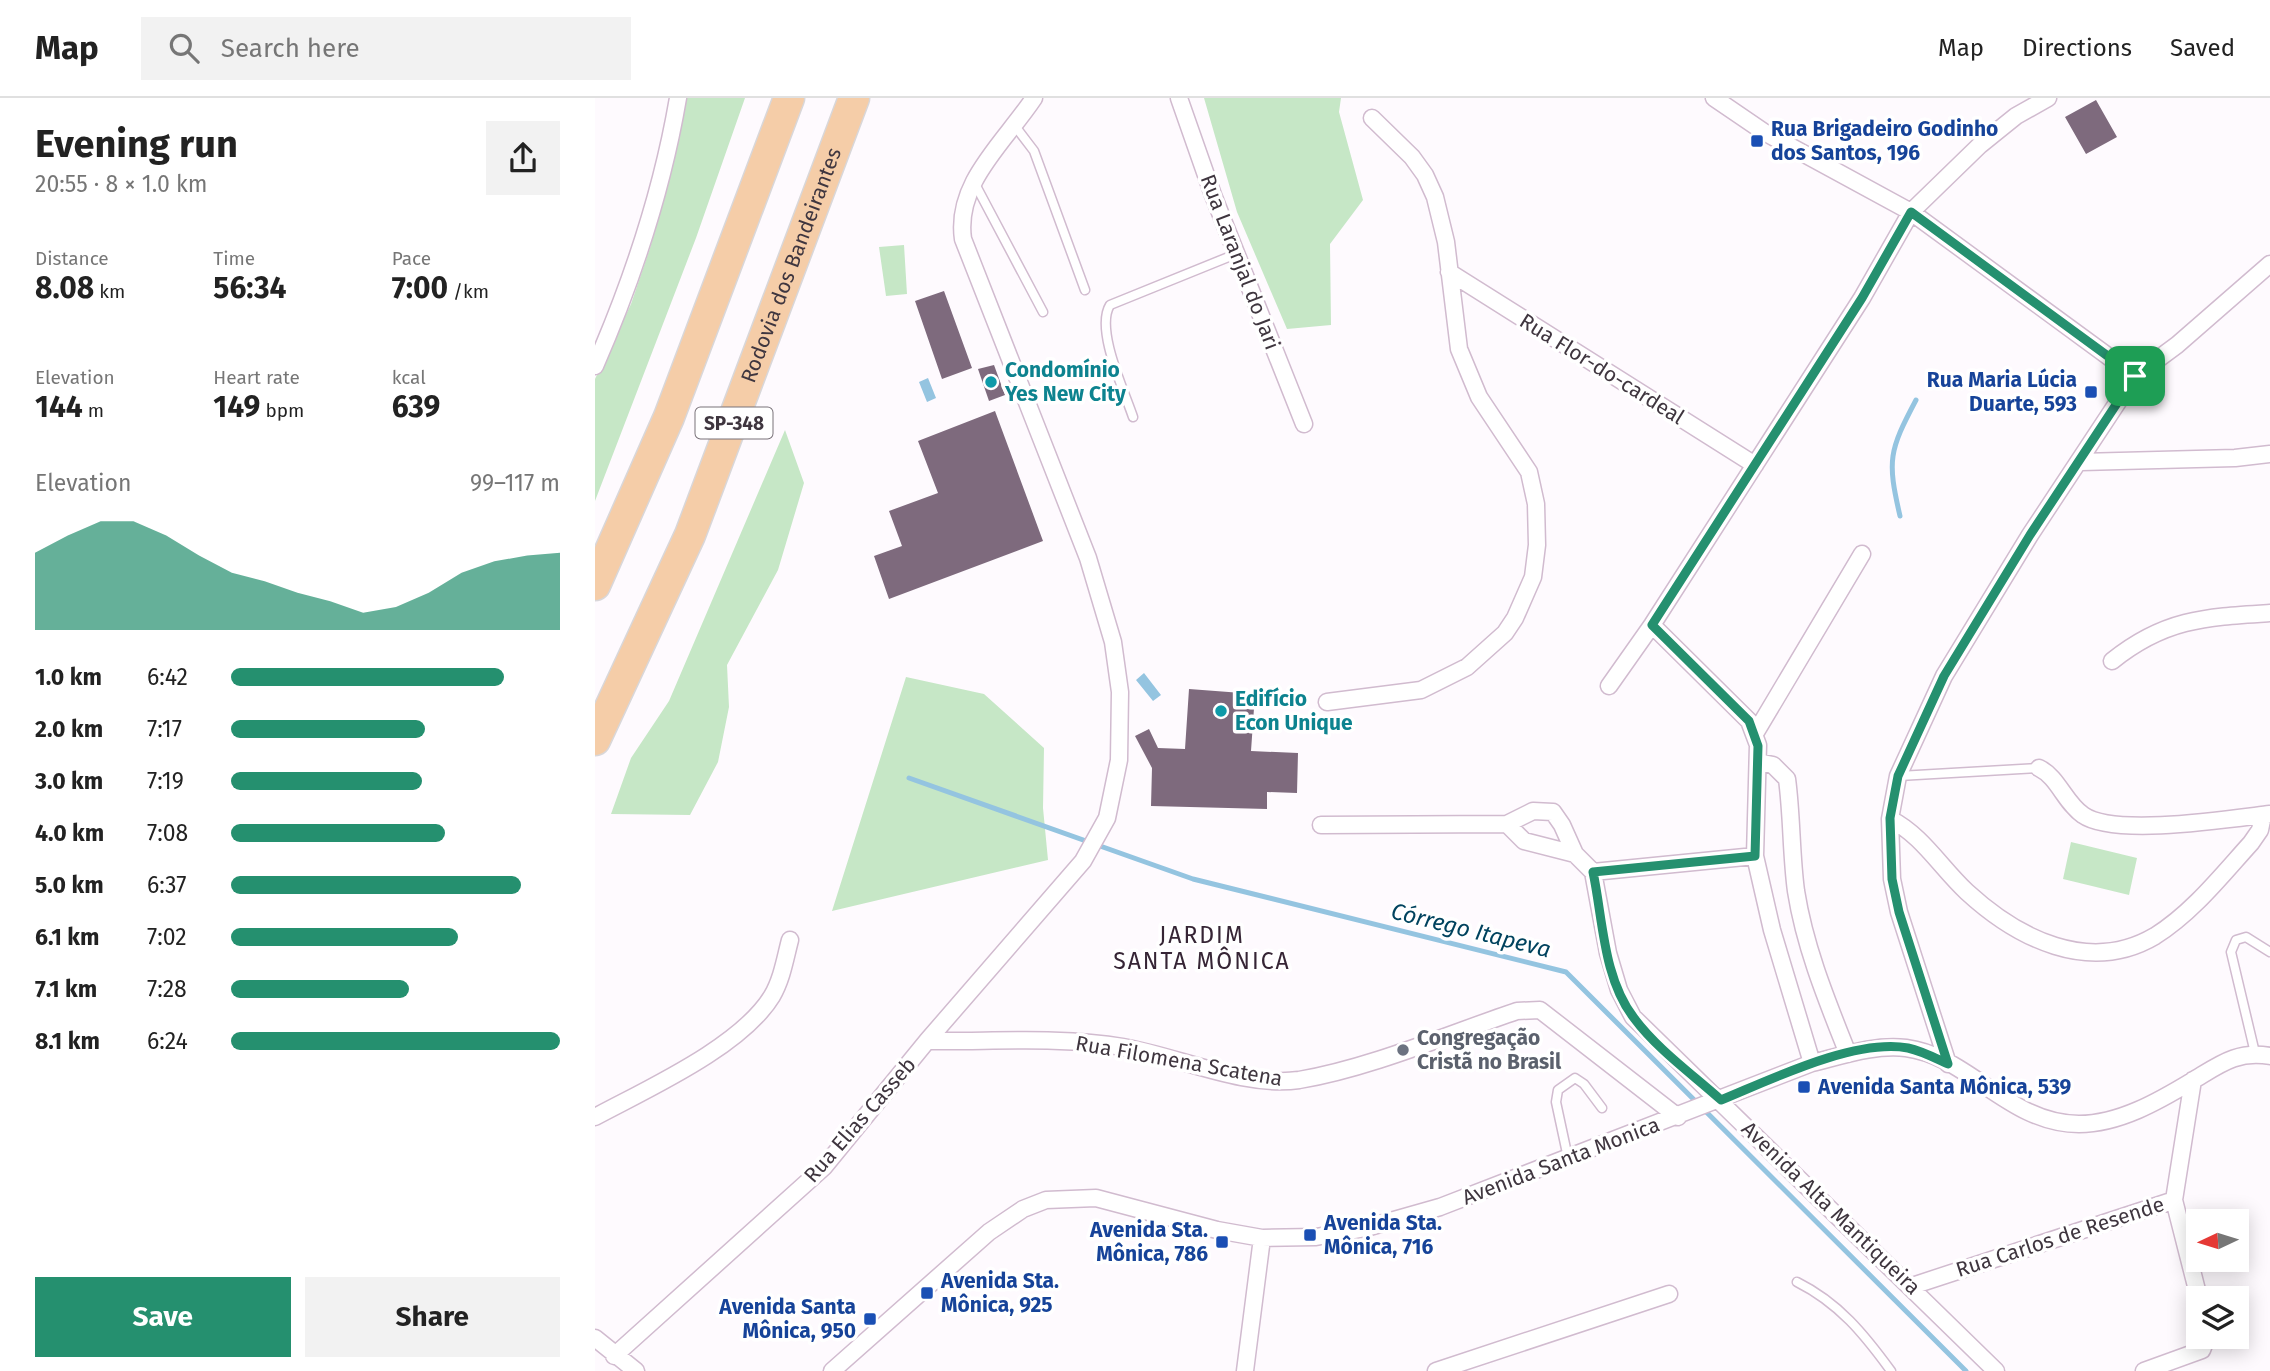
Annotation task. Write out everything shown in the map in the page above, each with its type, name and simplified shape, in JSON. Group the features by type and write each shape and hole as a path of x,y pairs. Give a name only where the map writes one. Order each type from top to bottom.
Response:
{"highway":[{"name":"SP-348","path":"595,584 669,417 789,98"},
{"name":"Rodovia dos Bandeirantes","path":"595,740 700,510 854,98"}],"street":[{"path":"595,366 624,301 643,246 662,180 678,98"},
{"path":"973,180 1034,98"},
{"name":"Rua Laranjal do Jari","path":"1179,98 1235,254 1304,424"},
{"path":"1714,98 1764,132 1911,212 2135,376"},
{"path":"1609,686 1652,625 1862,298 1911,212 1980,145 2016,116 2048,98"},
{"path":"1327,702 1421,690 1467,667 1505,634 1533,578 1536,504 1529,472 1479,397 1467,374 1453,318 1446,242 1435,197 1425,175 1371,118"},
{"name":"Rua Elias Casseb","path":"614,1356 824,1167 927,1041 1085,857 1107,818 1119,760 1120,692 1113,642 1088,558 963,239 963,206 973,180"},
{"path":"1948,1064 1899,912 1892,879 1890,818 1898,776 1944,676 2030,535 2081,462 2107,414 2135,376 2177,345 2270,264"},
{"name":"Rua Flor-do-cardeal","path":"1449,272 1755,465"},
{"path":"2081,462 2235,458 2270,454"},
{"path":"1756,732 1862,554"},
{"path":"2112,661 2137,640 2160,629 2193,620 2270,613"},
{"path":"1652,625 1749,721 1756,732 1758,762 1755,856 1772,930 1812,1063"},
{"path":"1758,762 1773,765 1787,779 1792,855 1804,930 1820,984 1848,1054"},
{"path":"1890,818 1914,836 1987,911 2025,934 2056,948 2081,954 2136,944 2155,936 2183,914 2251,843 2266,815 2126,826 2098,823 2067,801 2050,776 2039,768"},
{"path":"1321,825 1507,824 1533,811 1542,810 1553,812 1575,854 1593,872 1755,856"},
{"path":"1507,824 1524,841 1575,854"},
{"name":"Avenida Alta Mantiqueira","path":"1593,872 1608,953 1619,990 1633,1017 1717,1102 1912,1286 1996,1371"},
{"path":"595,1117 678,1073 730,1038 759,1013 772,996 781,976 790,940"},
{"name":"Rua Filomena Scatena","path":"927,1041 1085,1042 1125,1047 1220,1071 1279,1081 1299,1080 1352,1066 1517,1011 1540,1010 1684,1114"},
{"name":"Avenida Santa Monica","path":"832,1371 989,1232 1023,1209 1046,1200 1096,1198 1217,1230 1262,1238 1316,1237 1366,1228 1440,1207 1812,1063 1848,1054 1905,1047 1948,1064 2016,1108 2059,1122 2079,1124 2101,1122 2131,1113 2193,1080 2216,1063 2234,1056 2262,1055"},
{"name":"Rua Carlos de Resende","path":"1912,1286 2174,1200 2193,1080"},
{"path":"2174,1200 2196,1286"},
{"path":"1245,1371 1262,1238"},
{"path":"1436,1371 1669,1294"},
{"path":"595,1338 614,1356 636,1371"},
{"path":"2144,1371 2191,1357 2202,1349"}],"lane":[{"path":"1015,125 1034,151 1085,290"},
{"path":"973,180 1043,312"},
{"path":"1133,417 1105,331 1104,314 1110,305 1235,254"},
{"path":"1898,776 2039,768"},
{"path":"2262,1055 2231,952 2236,940 2246,937 2270,951"},
{"path":"1568,1157 1556,1102 1558,1090 1575,1078 1584,1084 1602,1108"},
{"path":"1797,1282 1832,1302 1848,1316 1891,1371"}],"green space":[{"path":"682,98 745,98 696,238 595,501 595,379 631,304 650,248 669,179"},
{"path":"1204,98 1341,98 1339,112 1363,200 1330,244 1331,325 1287,329 1237,212"},
{"path":"904,245 907,294 886,296 879,247"},
{"path":"785,430 804,483 778,570 727,665 729,707 718,762 690,815 611,814 631,758 669,701"},
{"path":"906,677 984,694 1044,748 1043,808 1048,860 832,911"},
{"path":"2071,842 2137,858 2129,895 2063,879"}],"water":[{"path":"928,378 936,398 927,402 919,382"},
{"path":"1144,673 1161,695 1153,701 1136,680"}],"building":[{"path":"2096,100 2117,137 2086,154 2065,117"},
{"path":"944,291 972,368 942,379 915,301"},
{"name":"Condomínio Yes New City","path":"994,365 1005,395 989,401 978,369"},
{"path":"995,411 1043,541 889,599 874,556 902,546 889,511 938,493 918,441"},
{"path":"1189,689 1255,694 1251,751 1298,753 1297,793 1267,792 1267,809 1151,806 1152,768 1135,736 1149,729 1158,748 1185,749"}],"waterway":[{"path":"1900,516 1893,481 1893,456 1900,432 1916,400"},
{"name":"Córrego Itapeva","path":"909,778 1193,879 1566,972 1966,1371"}],"place":[{"name":"Rua Brigadeiro Godinho dos Santos, 196","path":"1757,141"},
{"name":"Condomínio Yes New City","path":"991,382"},
{"name":"Rua Maria Lúcia Duarte, 593","path":"2091,392"},
{"name":"Edifício Econ Unique","path":"1221,711"},
{"name":"Congregação Cristã no Brasil","path":"1403,1050"},
{"name":"Avenida Santa Mônica, 539","path":"1804,1087"},
{"name":"Avenida Sta. Mônica, 716","path":"1310,1235"},
{"name":"Avenida Sta. Mônica, 786","path":"1222,1242"},
{"name":"Avenida Sta. Mônica, 925","path":"927,1293"},
{"name":"Avenida Santa Mônica, 950","path":"870,1319"}],"district":[{"name":"JARDIM SANTA MÔNICA","path":"1202,948"}],"route":[{"path":"1911,212 2135,376 2107,414 2081,462 2030,535 1944,676 1898,776 1890,818 1892,879 1899,912 1948,1064 1905,1047 1881,1048 1812,1063 1721,1100 1633,1017 1619,990 1608,953 1593,872 1755,856 1758,746 1756,732 1749,721 1652,625 1862,298 1911,212"}]}
